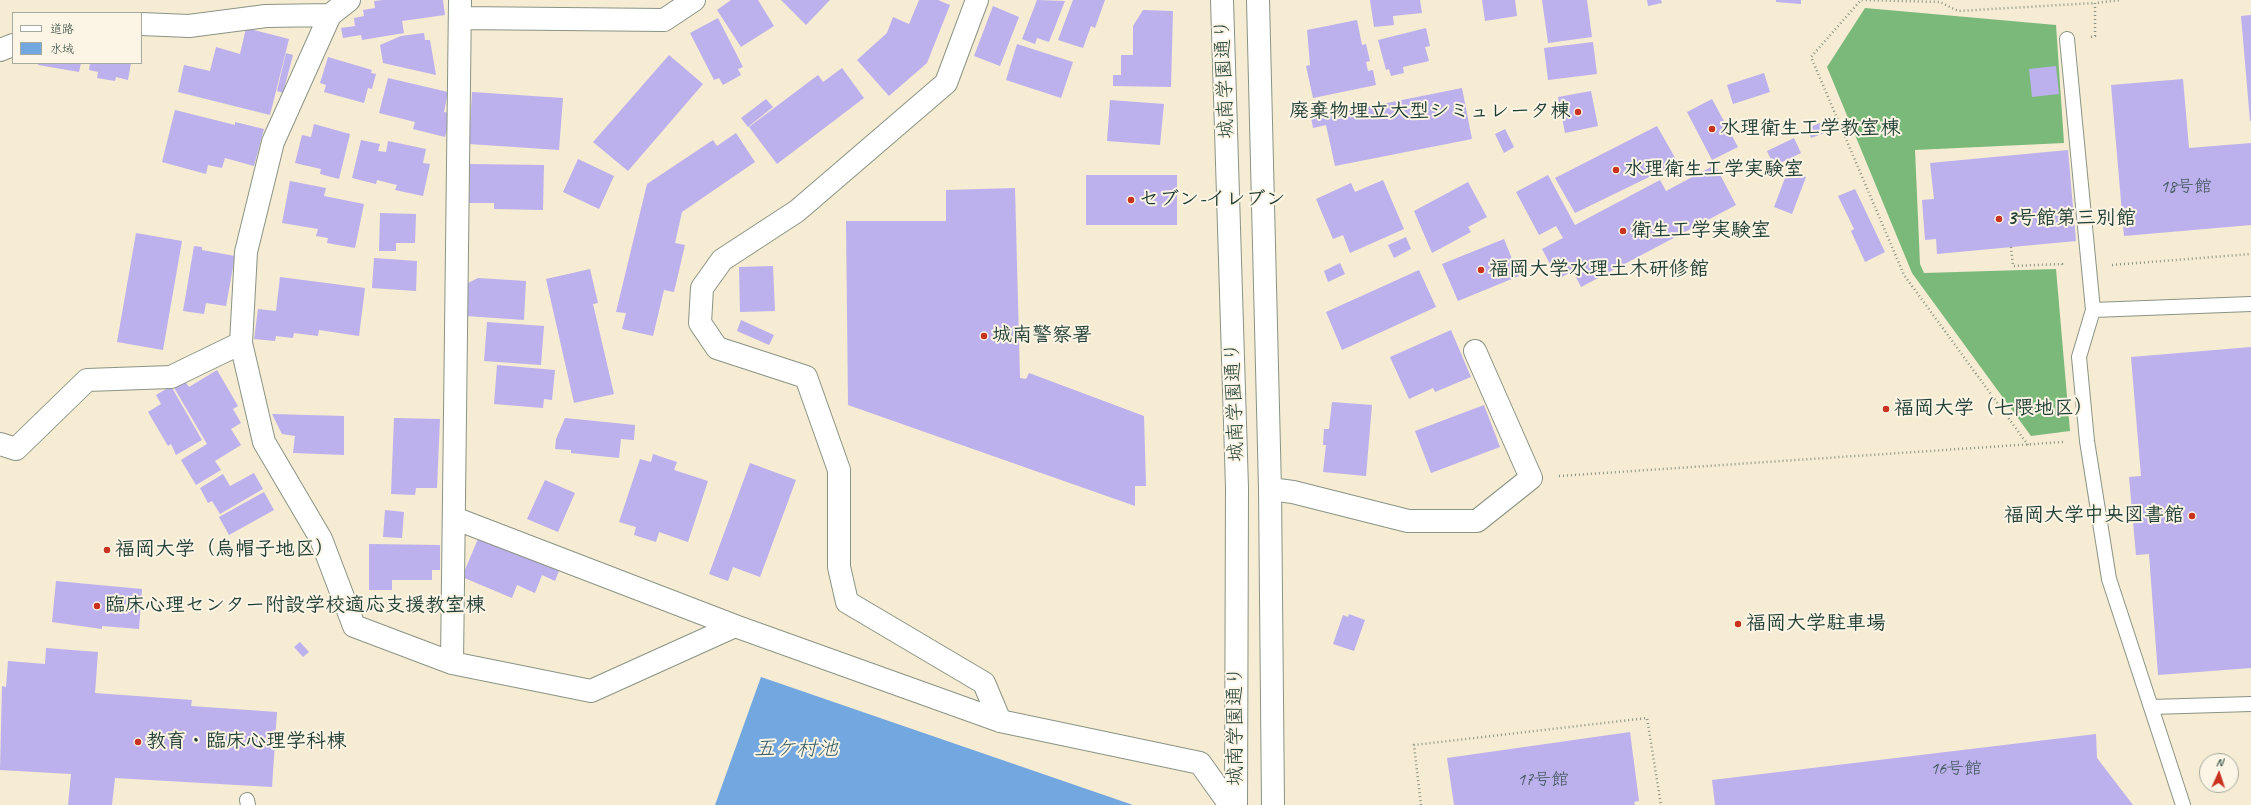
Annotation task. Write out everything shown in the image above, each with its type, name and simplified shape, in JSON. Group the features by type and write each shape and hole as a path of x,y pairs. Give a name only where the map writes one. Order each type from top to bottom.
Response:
{"street":[{"path":"349,0 330,15 273,142 246,252 241,344 264,442 321,540 354,626 452,663 592,691 735,626"},
{"path":"452,663 460,9 664,20 694,0"},
{"path":"977,0 946,83 797,211 722,260 702,288 700,323 718,348 806,377 839,470 839,567 847,602 984,683 1000,721"},
{"name":"城南学園通り","path":"1222,0 1237,488 1236,805"},
{"name":"城南学園通り","path":"1258,0 1270,489 1273,805"},
{"path":"142,24 189,26 266,8 330,15"},
{"path":"0,50 12,45"},
{"path":"0,444 16,449 87,380 171,377 241,344"},
{"path":"1270,489 1293,492 1408,521 1476,521 1530,478 1476,351"},
{"path":"454,518 735,626 1000,721 1200,763 1230,805"}],"lane":[{"path":"2067,39 2093,310 2079,357 2087,441 2109,579 2183,805"},
{"path":"2093,310 2251,304"},
{"path":"2151,708 2251,704"}],"path":[{"path":"2028,445 1904,275 1811,57 1861,0 1940,2 1958,11 2095,3 2120,0"},
{"path":"2067,39 2095,36 2095,3"},
{"path":"2011,247 2013,266 2062,264"},
{"path":"2089,267 2251,254"},
{"path":"1530,478 2063,442"},
{"path":"1420,805 1414,745 1647,718 1661,805"}],"green space":[{"path":"1865,8 2056,25 2064,143 1915,150 1920,264 1924,273 2056,269 2070,431 2031,436 1912,273 1827,67"}],"water":[{"name":"五ケ村池","path":"761,677 1133,805 715,805"}],"building":[{"path":"443,0 445,15 402,21 404,33 362,40 361,35 343,38 341,28 355,26 354,18 364,16 363,10 375,8 374,1"},
{"path":"731,0 758,0 774,26 741,47 717,10"},
{"path":"781,0 830,0 806,25"},
{"path":"919,0 938,0 950,5 927,63 889,96 857,60 887,33 893,17 909,24"},
{"path":"1037,0 1065,1 1049,42 1037,38 1035,44 1022,39"},
{"path":"1073,0 1105,0 1095,28 1091,26 1083,48 1058,40"},
{"path":"1370,0 1420,0 1422,13 1393,16 1394,25 1374,27"},
{"path":"1482,0 1515,0 1517,16 1485,21"},
{"path":"1542,0 1587,0 1592,37 1548,43"},
{"path":"1647,0 1661,0 1662,3 1648,6"},
{"path":"1776,0 1801,0 1801,4 1776,2"},
{"path":"993,6 1019,17 1000,66 974,56"},
{"path":"1143,10 1173,11 1171,87 1113,86 1113,75 1121,75 1121,55 1133,55 1133,26"},
{"path":"2251,15 2251,121 2250,121 2241,16"},
{"path":"718,18 743,67 738,69 741,75 723,85 719,78 714,80 690,33"},
{"path":"1357,20 1362,45 1366,44 1370,61 1366,62 1368,71 1373,70 1376,85 1313,98 1306,66 1310,65 1307,30"},
{"path":"246,28 289,39 270,115 178,92 184,65 210,71 216,47 240,54"},
{"path":"1426,28 1430,46 1425,47 1429,61 1403,67 1404,73 1391,76 1389,69 1386,70 1378,40"},
{"path":"424,33 425,40 430,40 436,75 383,63 380,45 401,36"},
{"path":"1593,42 1597,74 1548,80 1544,48"},
{"path":"1017,44 1073,62 1061,98 1006,80"},
{"path":"286,53 293,55 283,93 277,91"},
{"path":"669,55 703,84 628,171 593,142"},
{"path":"328,57 372,70 371,73 376,74 372,89 368,88 364,103 324,92 326,85 320,83"},
{"path":"38,64 81,64 79,72"},
{"path":"90,64 131,64 128,80 116,77 115,81 97,78 98,72 89,70"},
{"path":"2056,66 2059,94 2032,97 2029,69"},
{"path":"842,68 864,98 777,164 749,127 818,75 823,82"},
{"path":"1764,73 1770,92 1733,104 1727,85"},
{"path":"388,78 448,92 444,112 451,113 445,137 413,129 415,122 379,113"},
{"path":"2183,79 2189,148 2251,143 2251,225 2124,236 2111,85"},
{"path":"1462,88 1472,139 1335,166 1326,125 1313,128 1310,112 1331,107 1332,114"},
{"name":"廃棄物埋立大型シミュレータ棟","path":"1591,91 1598,126 1565,133 1558,97"},
{"path":"472,92 563,98 559,150 469,144"},
{"path":"766,99 773,107 748,127 741,118"},
{"name":"水理衛生工学教室棟","path":"1712,99 1738,147 1712,160 1687,112"},
{"path":"1110,100 1164,104 1160,145 1107,141"},
{"path":"175,110 235,125 235,122 264,129 254,166 225,158 222,168 208,165 206,174 162,162"},
{"path":"1820,123 1824,133 1811,138 1807,128"},
{"path":"314,124 350,134 339,179 320,174 321,169 295,163 302,135 311,137"},
{"name":"水理衛生工学実験室","path":"1657,126 1678,163 1575,213 1555,178"},
{"path":"1505,129 1514,147 1504,153 1495,134"},
{"path":"736,133 755,162 682,212 675,243 685,245 674,292 664,290 653,336 622,329 626,313 616,312 647,184 713,140 717,146"},
{"path":"1794,138 1801,153 1774,166 1767,151"},
{"path":"361,140 380,144 378,151 386,152 388,141 426,149 423,163 430,164 423,196 395,190 397,185 377,180 376,184 352,178"},
{"name":"3号館第三別館","path":"2068,150 2076,241 1937,254 1936,239 1925,240 1922,200 1934,199 1930,163"},
{"path":"578,159 614,176 599,209 563,192"},
{"path":"470,164 544,165 543,210 494,209 494,203 469,203"},
{"name":"衛生工学実験室","path":"1715,165 1736,205 1581,287 1573,271 1558,279 1542,249 1563,238 1556,226 1539,235 1516,192 1548,175 1575,225 1660,180 1666,191"},
{"path":"1788,170 1806,177 1792,214 1774,207"},
{"name":"セブン-イレブン","path":"1086,175 1177,175 1177,225 1086,225"},
{"path":"1383,180 1404,229 1350,253 1343,235 1333,239 1316,199 1351,183 1355,192"},
{"path":"290,181 326,188 324,196 364,204 355,248 327,243 328,238 316,236 318,229 282,223"},
{"path":"1468,182 1487,217 1468,227 1471,232 1432,253 1414,211"},
{"path":"1015,188 1020,378 1026,379 1029,373 1144,416 1146,486 1135,486 1135,506 848,405 846,221 946,221 946,190"},
{"path":"1855,189 1885,252 1865,262 1851,231 1854,229 1838,196"},
{"path":"380,213 416,214 415,243 396,243 396,251 379,251"},
{"path":"136,233 182,241 163,350 117,342"},
{"path":"1406,237 1411,249 1394,258 1388,245"},
{"name":"福岡大学水理土木研修館","path":"1504,239 1519,276 1458,301 1442,264"},
{"path":"194,246 202,247 202,250 235,256 226,306 206,303 204,314 183,311"},
{"path":"374,258 417,261 416,291 372,288"},
{"path":"1340,263 1345,274 1328,282 1324,271"},
{"path":"773,266 775,311 740,312 739,267"},
{"path":"590,269 598,303 593,304 614,394 574,403 546,279"},
{"path":"1419,270 1436,307 1342,350 1326,312"},
{"path":"280,277 365,288 359,336 319,330 318,336 294,333 293,338 276,336 275,341 254,339 258,309 276,311"},
{"path":"478,278 526,281 524,320 466,316 468,283"},
{"path":"741,320 774,335 769,345 737,331"},
{"path":"487,322 544,326 541,365 484,361"},
{"path":"1451,330 1471,377 1435,392 1433,388 1409,399 1390,357"},
{"name":"福岡大学中央図書館","path":"2251,347 2251,668 2158,675 2149,554 2136,555 2129,477 2141,476 2131,357"},
{"path":"497,365 555,370 552,400 544,399 543,408 494,404"},
{"path":"217,370 238,406 233,409 241,423 231,429 241,445 215,461 221,470 196,485 181,460 207,444 173,386 184,380 189,387"},
{"path":"171,386 202,440 176,455 171,444 168,446 148,412 161,404 156,395"},
{"path":"1332,402 1372,405 1366,476 1323,472 1326,445 1323,445 1324,429 1329,429"},
{"path":"1484,405 1500,447 1431,473 1415,431"},
{"path":"272,414 344,416 344,455 293,453 295,436 282,434"},
{"path":"394,418 440,419 437,488 416,488 415,495 391,494"},
{"path":"565,418 635,425 634,440 621,439 619,458 571,453 571,450 555,449 556,439"},
{"path":"653,454 677,462 674,470 708,481 688,542 659,532 656,542 634,535 636,527 619,522 640,459 651,462"},
{"path":"750,463 796,480 760,577 733,567 728,581 709,574"},
{"path":"254,473 263,489 220,514 212,501 208,503 200,488 223,474 230,486"},
{"path":"545,480 575,493 558,532 527,519"},
{"path":"264,492 274,510 229,535 219,517"},
{"path":"385,510 404,512 402,538 383,537"},
{"path":"480,534 560,568 555,581 542,575 535,593 517,585 512,598 462,577"},
{"path":"369,544 440,545 440,570 432,570 432,580 392,580 392,590 369,590"},
{"name":"臨床心理センター附設学校適応支援教室棟","path":"56,581 142,589 139,629 102,626 102,629 52,622"},
{"path":"1349,614 1365,620 1354,651 1333,644 1343,615 1348,617"},
{"path":"300,642 309,652 303,657 294,647"},
{"name":"教育・臨床心理学科棟","path":"46,648 98,652 95,693 192,700 191,706 277,712 272,787 115,778 112,805 68,805 71,774 0,770 2,686 6,687 8,661 45,664"},
{"path":"1630,732 1639,801 1634,802 1635,805 1454,805 1447,758"},
{"path":"2096,734 2097,758 2133,805 1715,805 1712,780"}],"place":[{"name":"廃棄物埋立大型シミュレータ棟","path":"1578,112"},
{"name":"水理衛生工学教室棟","path":"1712,129"},
{"name":"水理衛生工学実験室","path":"1616,170"},
{"name":"セブン-イレブン","path":"1131,200"},
{"name":"3号館第三別館","path":"1999,219"},
{"name":"衛生工学実験室","path":"1623,231"},
{"name":"福岡大学水理土木研修館","path":"1481,270"},
{"name":"城南警察署","path":"984,336"},
{"name":"福岡大学（七隈地区）","path":"1886,409"},
{"name":"福岡大学中央図書館","path":"2192,516"},
{"name":"福岡大学（烏帽子地区）","path":"107,550"},
{"name":"臨床心理センター附設学校適応支援教室棟","path":"97,606"},
{"name":"福岡大学駐車場","path":"1738,624"},
{"name":"教育・臨床心理学科棟","path":"138,742"}]}
